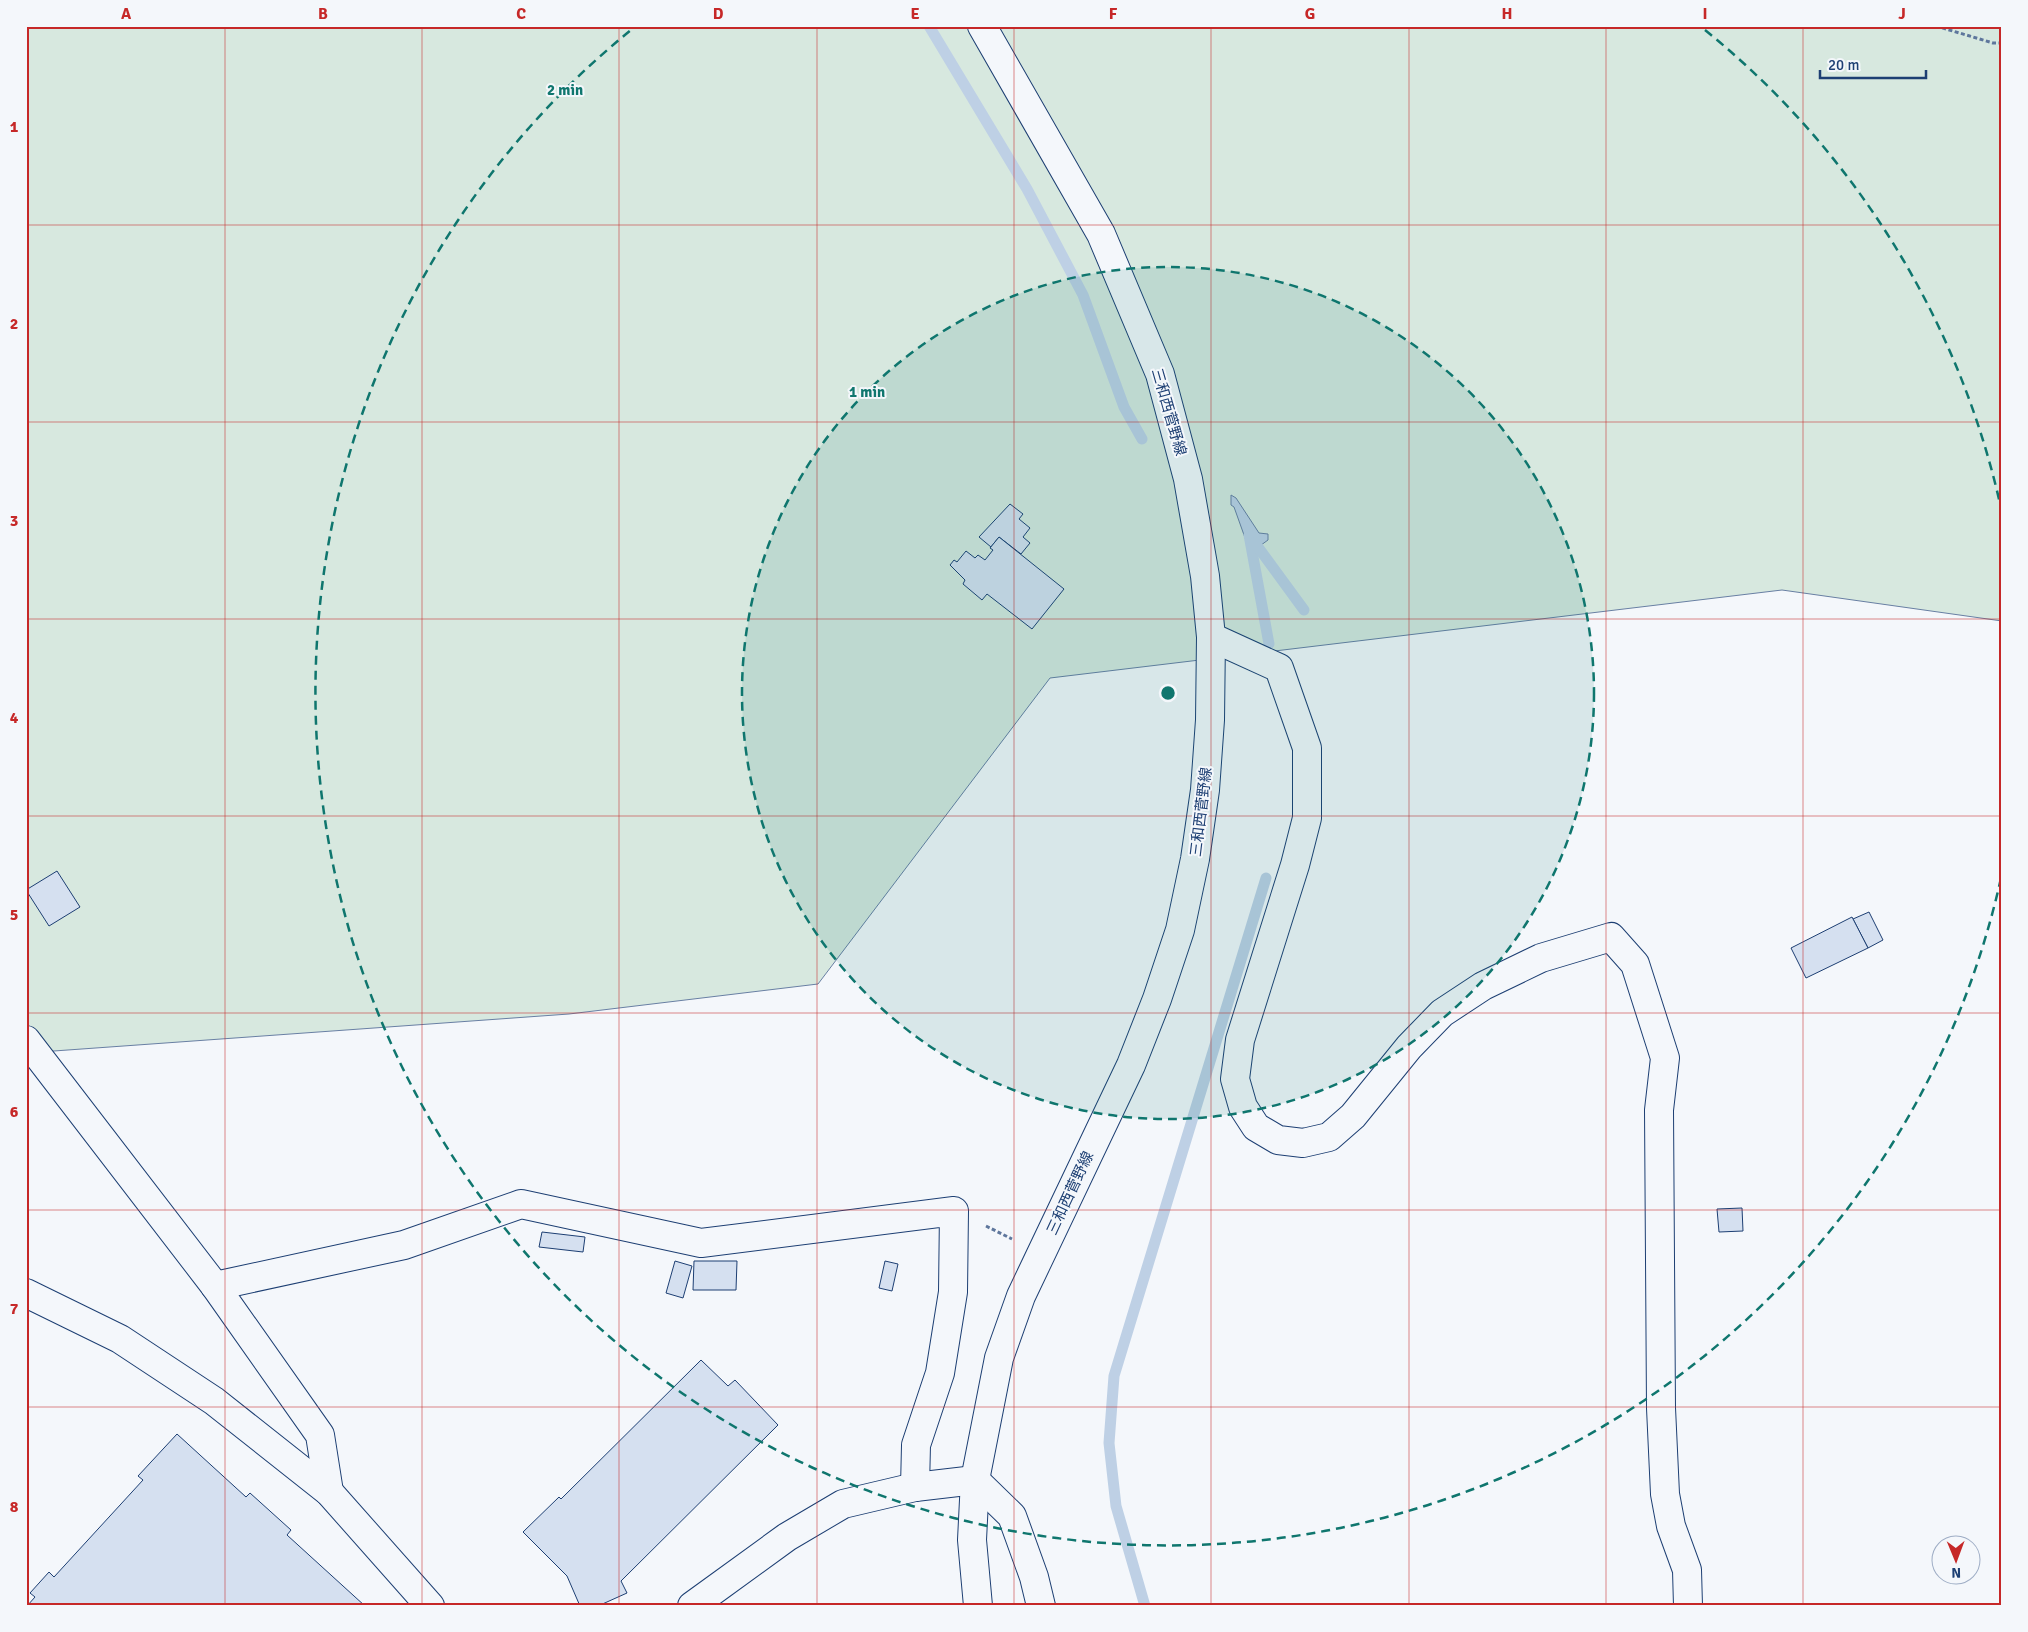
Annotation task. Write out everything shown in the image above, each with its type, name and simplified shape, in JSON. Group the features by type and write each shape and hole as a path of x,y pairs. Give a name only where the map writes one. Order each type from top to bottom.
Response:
{"street":[{"name":"三和西菅野線","path":"978,1606 972,1540 975,1480 999,1358 1021,1296 1130,1065 1157,999 1180,930 1195,859 1205,790 1210,720 1211,637 1205,576 1188,479 1160,374 1101,234 982,26"},
{"path":"1211,637 1279,668 1307,748 1307,818 1295,866 1240,1040 1235,1079 1242,1107 1256,1127 1278,1140 1303,1143 1329,1138 1353,1116 1409,1047 1442,1012 1483,986 1541,958 1611,937 1635,964 1665,1058 1659,1110 1661,1408 1665,1494 1672,1526 1687,1570 1688,1606"},
{"path":"26,1040 216,1286 320,1435 329,1492"},
{"path":"216,1286 404,1245 522,1204 701,1243 954,1211 953,1292 940,1373 916,1445 915,1487"},
{"path":"26,1293 120,1339 206,1395 329,1492 430,1606"},
{"path":"692,1606 787,1537 843,1504 915,1487 975,1480 1012,1516 1034,1577 1041,1606"}],"path":[{"path":"1936,26 1992,43 2002,42"}],"shaded area":[{"path":"26,26 2002,26 2002,621 1782,590 1050,678 818,984 569,1014 26,1053"}],"water":[{"path":"1231,495 1236,498 1259,533 1268,534 1268,540 1257,548 1249,549 1234,507 1231,505"}],"building":[{"path":"1010,504 1023,514 1019,519 1030,528 1023,537 1030,543 1021,554 999,537 991,547 979,537"},
{"path":"999,537 1064,589 1032,629 987,594 982,600 963,584 965,580 950,565 954,560 957,562 966,551 975,558 978,555 985,560 993,550 990,548"},
{"path":"57,871 80,907 49,926 26,890"},
{"path":"1869,912 1883,940 1868,948 1853,919"},
{"path":"1852,917 1868,948 1806,978 1791,948"},
{"path":"1742,1208 1743,1231 1719,1232 1717,1209"},
{"path":"542,1232 585,1237 583,1252 539,1247"},
{"path":"675,1261 692,1266 683,1298 666,1293"},
{"path":"694,1261 737,1261 736,1290 693,1290"},
{"path":"885,1261 898,1264 892,1291 879,1288"},
{"path":"701,1360 728,1386 735,1380 778,1425 621,1581 627,1593 598,1606 580,1606 567,1576 523,1532 559,1497 561,1499"},
{"path":"177,1434 246,1497 250,1493 291,1530 287,1535 365,1606 27,1606 35,1597 30,1593 49,1572 54,1577 143,1480 138,1476"}],"waterway":[{"path":"929,26 1027,189 1083,295 1124,407 1142,439"},
{"path":"1249,535 1269,644"},
{"path":"1255,543 1304,610"},
{"path":"1145,1606 1116,1506 1109,1443 1114,1376 1266,878"}]}
